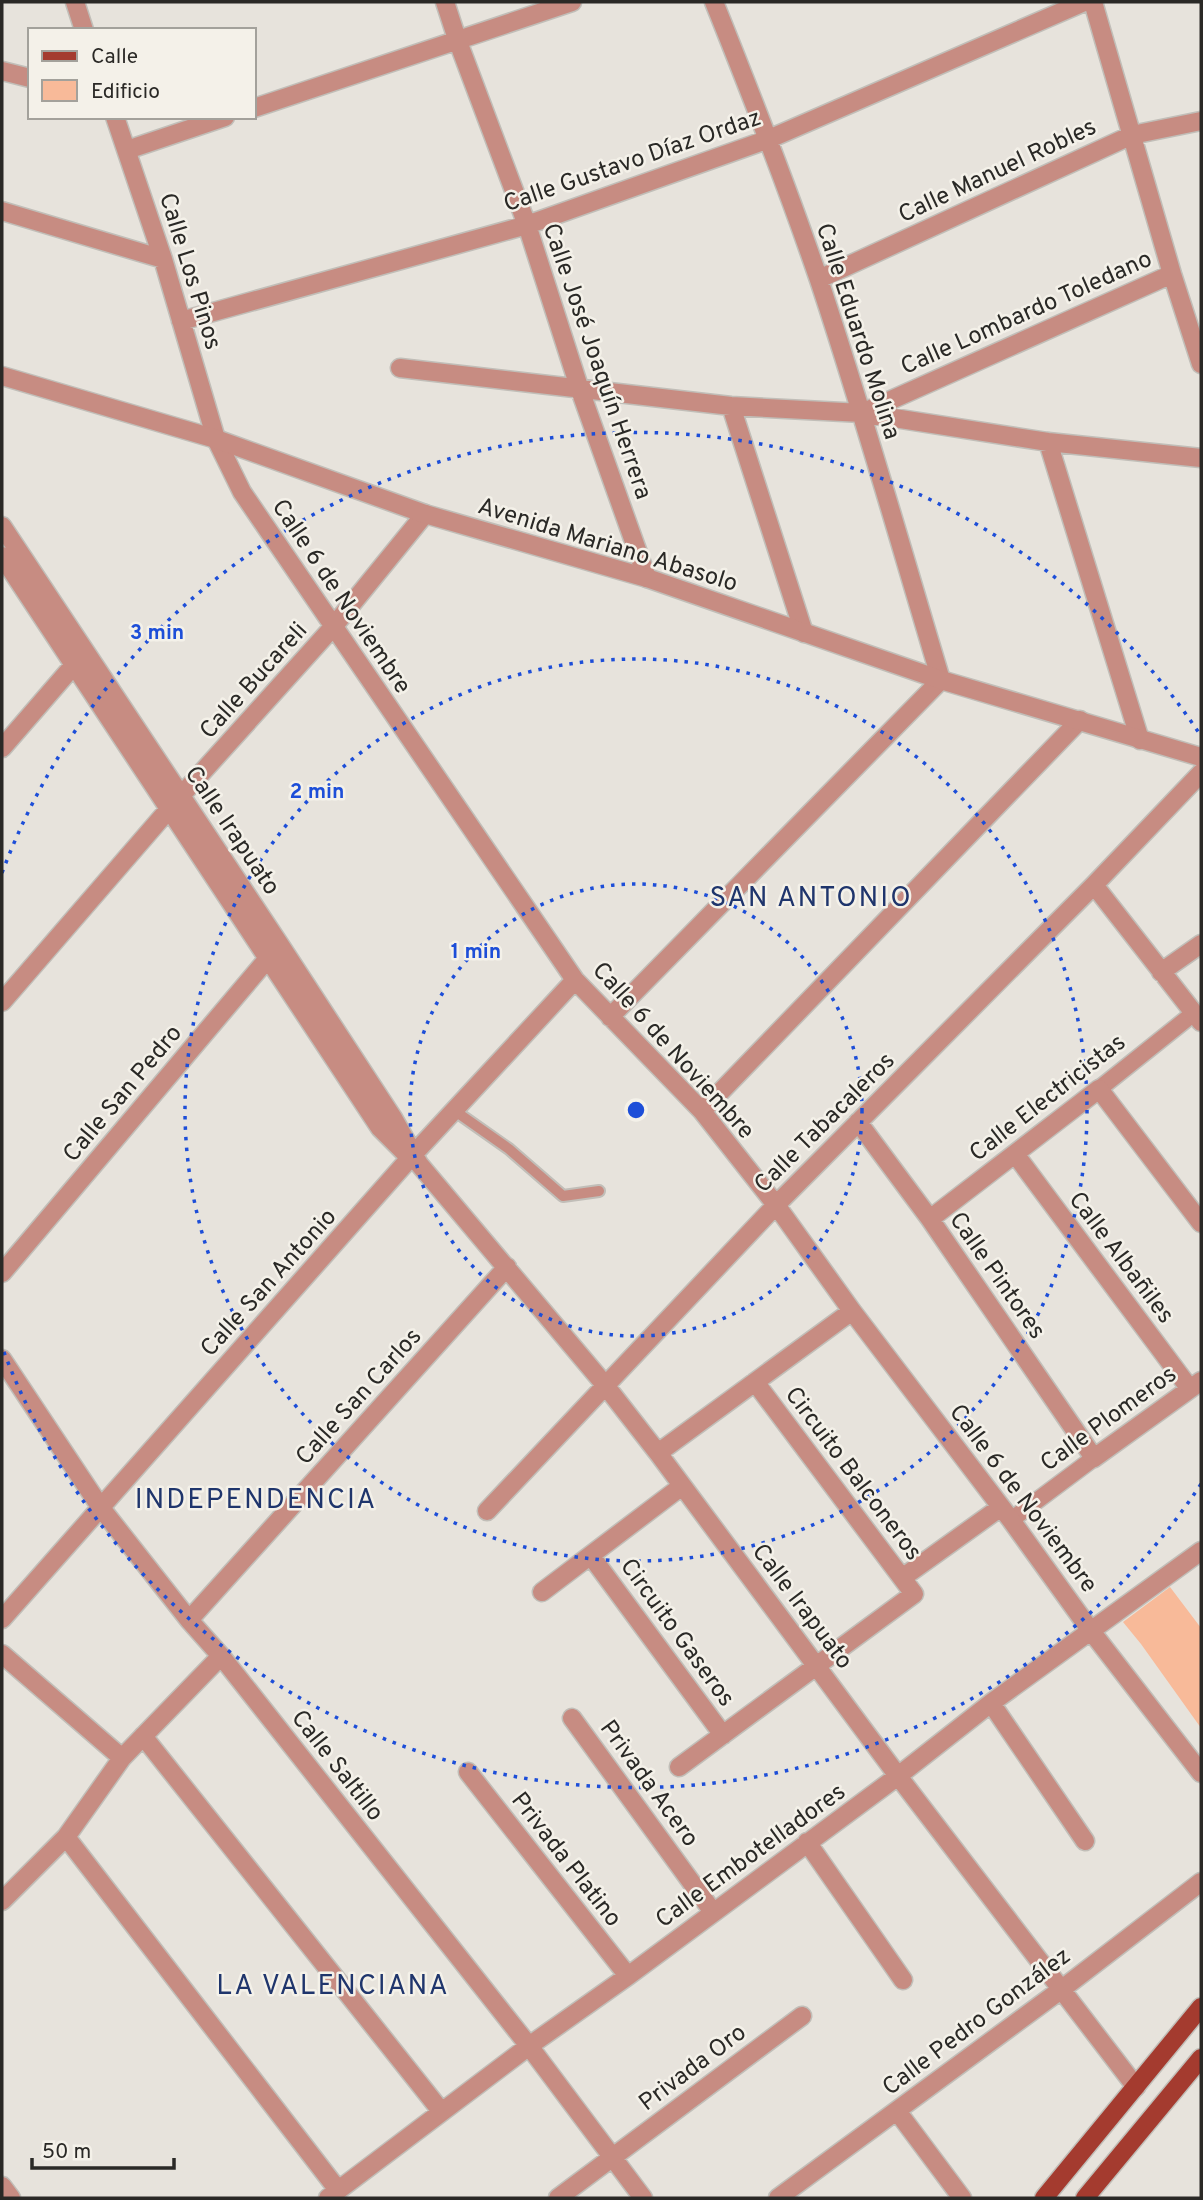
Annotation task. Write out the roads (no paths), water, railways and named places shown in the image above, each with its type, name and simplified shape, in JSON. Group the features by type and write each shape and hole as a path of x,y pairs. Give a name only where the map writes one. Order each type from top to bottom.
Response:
{"main road":[{"path":"1044,2198 1201,2007"},
{"path":"1085,2198 1201,2058"}],"street":[{"path":"75,2 84,28"},
{"name":"Calle José Joaquín Herrera","path":"445,2 527,225 580,390 647,578"},
{"path":"256,107 572,2"},
{"name":"Calle Eduardo Molina","path":"714,2 769,139 818,279 862,413 941,680"},
{"name":"Calle Gustavo Díaz Ordaz","path":"181,321 527,225 769,139 1084,2"},
{"path":"1093,2 1201,364"},
{"path":"2,71 28,78"},
{"name":"Calle Los Pinos","path":"116,119 163,259 216,439"},
{"path":"127,150 219,119"},
{"name":"Calle Manuel Robles","path":"818,279 1132,135 1201,121"},
{"path":"2,211 163,259"},
{"name":"Calle Lombardo Toledano","path":"862,413 1172,274"},
{"path":"400,368 731,406 862,413 1048,442 1201,458"},
{"name":"Avenida Mariano Abasolo","path":"2,376 216,439 425,514 647,578 941,680 1201,757"},
{"path":"731,406 804,633"},
{"name":"Calle 6 de Noviembre","path":"216,439 242,492 575,980 702,1111 776,1205 1091,1631 1201,1773"},
{"path":"1048,442 1140,740"},
{"name":"Calle Bucareli","path":"2,1002 333,627 425,514"},
{"name":"Calle Irapuato","path":"2,526 80,658 274,951 380,1128 415,1159 605,1385 898,1776 1136,2087"},
{"name":"Calle Irapuato","path":"2,556 80,658"},
{"path":"2,748 80,658"},
{"path":"610,1017 941,680"},
{"path":"702,1111 1080,720"},
{"name":"Calle Tabacaleros","path":"487,1511 776,1205 1094,886 1201,773"},
{"path":"1094,886 1198,1018"},
{"path":"1161,972 1201,944"},
{"name":"Calle San Pedro","path":"2,1273 274,951"},
{"name":"Calle San Antonio","path":"2,1619 575,980"},
{"name":"Calle Electricistas","path":"930,1219 1099,1089 1198,1018"},
{"path":"1099,1089 1201,1223"},
{"name":"Calle Pintores","path":"858,1122 930,1219 1094,1458"},
{"name":"Calle Albañiles","path":"1015,1154 1195,1385"},
{"name":"Calle San Carlos","path":"189,1620 507,1267"},
{"path":"755,1382 852,1311"},
{"name":"Calle Saltillo","path":"2,1359 101,1508 529,2046 643,2198"},
{"name":"Circuito Balconeros","path":"658,1453 755,1382 914,1594 818,1666"},
{"name":"Calle Plomeros","path":"902,1578 1094,1458 1195,1385"},
{"name":"Circuito Gaseros","path":"682,1486 591,1556 723,1735 818,1666"},
{"name":"Calle Embotelladores","path":"333,2194 441,2111 898,1776 991,1703 1201,1552"},
{"path":"542,1592 591,1556"},
{"path":"2,1654 122,1758"},
{"path":"2,1902 66,1837 122,1758 221,1656"},
{"path":"991,1703 1085,1841"},
{"name":"Privada Acero","path":"572,1718 713,1912"},
{"path":"678,1767 723,1735"},
{"path":"143,1736 441,2111"},
{"name":"Privada Platino","path":"468,1772 628,1976"},
{"path":"66,1837 333,2194"},
{"path":"807,1842 903,1980"},
{"name":"Calle Pedro González","path":"791,2195 897,2111 1201,1882"},
{"name":"Privada Oro","path":"558,2198 802,2016"},
{"path":"897,2111 962,2198"}],"lane":[{"path":"455,1111 509,1149 563,1196 599,1191"}],"district":[{"name":"SAN ANTONIO","path":"811,896"},
{"name":"INDEPENDENCIA","path":"256,1498"},
{"name":"LA VALENCIANA","path":"333,1984"}]}
